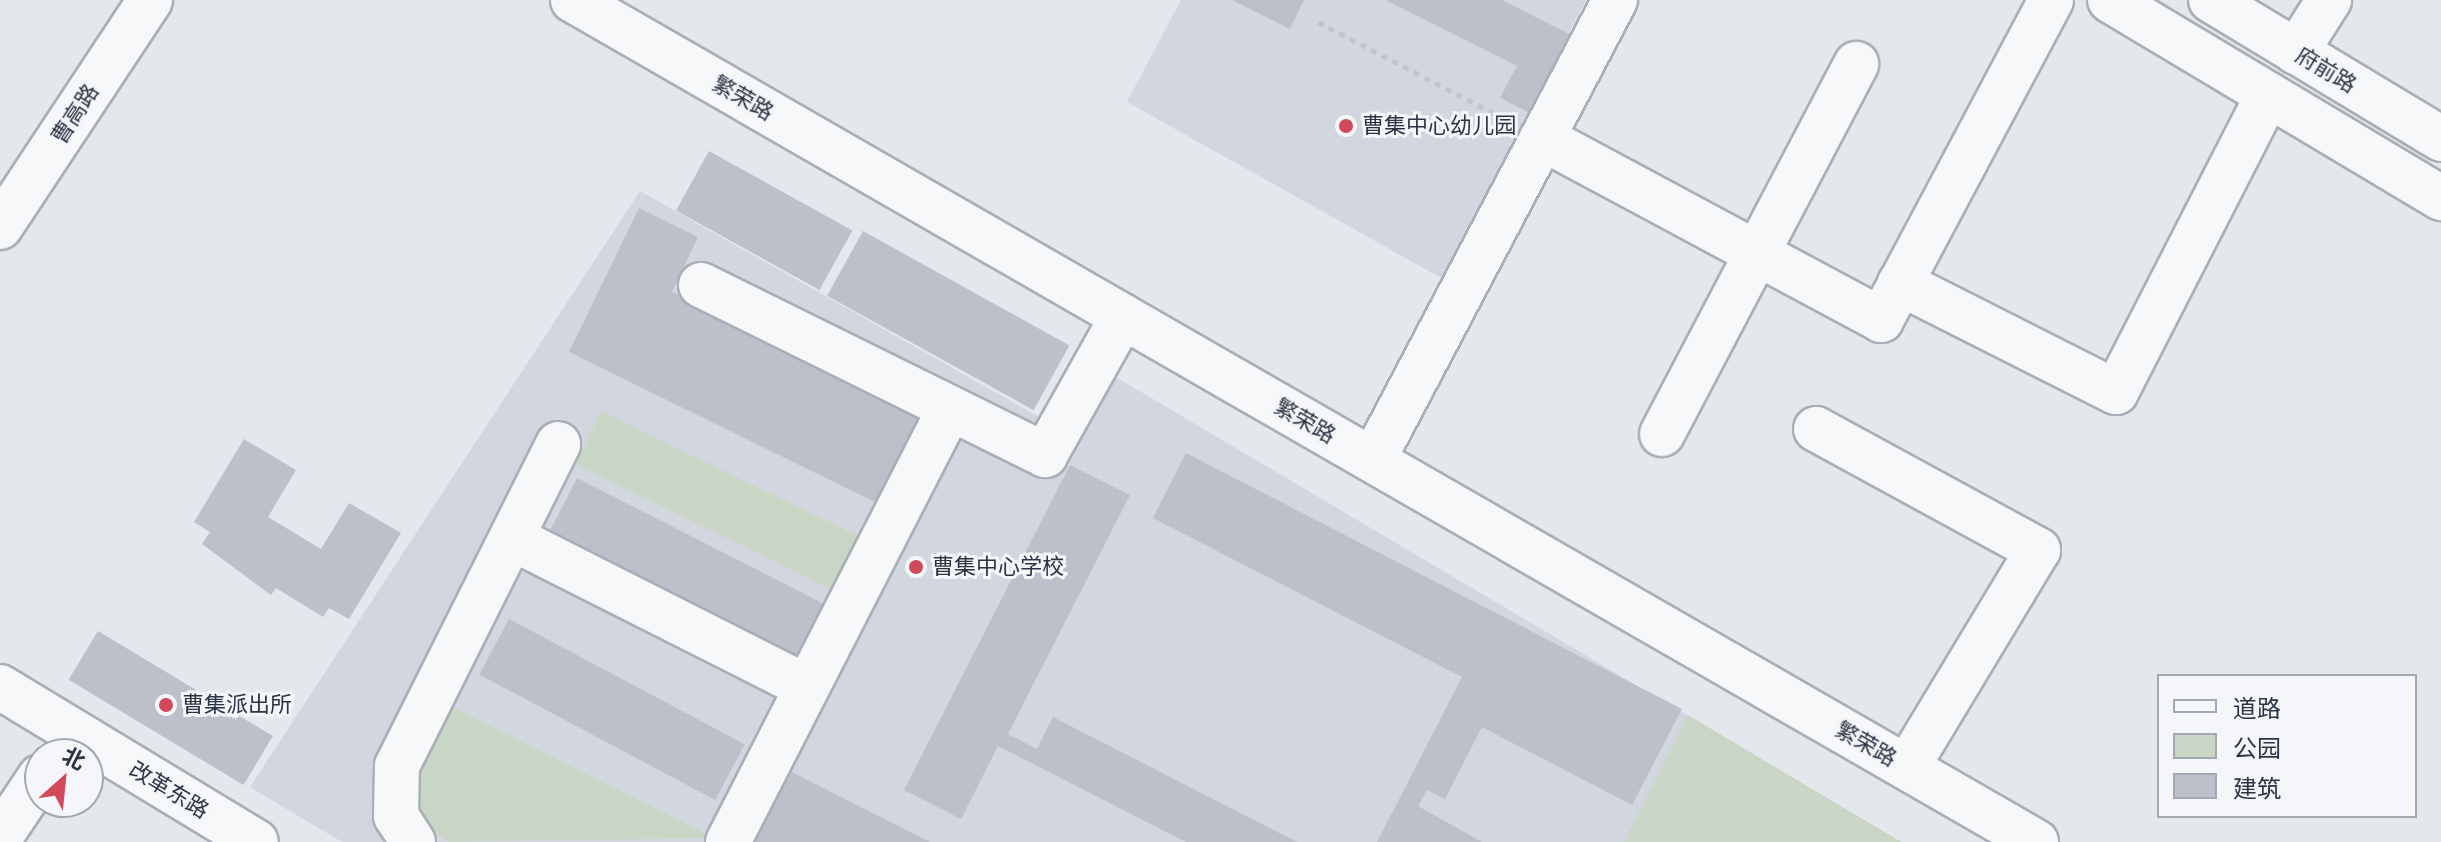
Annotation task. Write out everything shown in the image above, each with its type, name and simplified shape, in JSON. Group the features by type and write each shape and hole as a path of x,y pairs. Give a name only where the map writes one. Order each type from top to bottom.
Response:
{"street":[{"name":"曹高路","path":"0,227 150,0"},
{"name":"繁荣路","path":"573,0 2036,842"},
{"path":"1373,460 1615,0"},
{"path":"1542,138 1881,320 2051,0"},
{"path":"2110,0 2441,198"},
{"name":"府前路","path":"2211,0 2441,139"},
{"path":"2296,52 2329,0"},
{"path":"1662,434 1856,64"},
{"path":"1900,283 2116,392 2268,95"},
{"path":"701,285 1045,455 1123,316"},
{"path":"728,842 950,408"},
{"path":"1816,429 2038,550 1907,767"},
{"path":"413,842 396,816 397,766 558,444"},
{"path":"512,538 807,687"},
{"name":"改革东路","path":"0,687 58,738"},
{"name":"改革东路","path":"104,763 256,842"},
{"path":"0,837 24,801"}],"path":[{"path":"1318,22 1542,138"}],"shaded area":[{"name":"曹集中心幼儿园","path":"1181,0 1586,0 1443,279 1127,102"},
{"name":"曹集中心学校","path":"640,191 1041,418 1077,354 1901,842 342,842 250,787"}],"green space":[{"path":"601,411 859,537 833,590 575,464"},
{"path":"446,704 715,838 449,842 419,819 408,788"},
{"path":"1688,715 1901,842 1624,842"}],"building":[{"path":"1232,0 1304,0 1290,29"},
{"path":"1385,0 1502,0 1569,34 1530,113 1500,98 1517,66"},
{"path":"709,151 852,231 819,290 676,210"},
{"path":"639,208 698,237 672,292 925,415 881,505 569,352"},
{"path":"863,231 1069,345 1034,410 827,296"},
{"path":"244,439 296,470 268,517 321,549 349,503 401,533 349,619 329,608 323,617 276,588 271,595 202,544 210,532 194,522"},
{"path":"1186,453 1682,709 1632,805 1482,727 1445,799 1427,790 1418,806 1482,842 1377,842 1462,677 1153,518"},
{"path":"1070,465 1130,495 1008,734 1037,749 1053,717 1297,842 1186,842 998,746 961,819 904,790"},
{"path":"577,478 826,605 798,659 549,532"},
{"path":"509,619 745,744 715,800 479,675"},
{"path":"98,631 273,736 244,785 69,680"},
{"path":"772,762 930,842 732,842"}],"place":[{"name":"曹集中心幼儿园","path":"1346,126"},
{"name":"曹集中心学校","path":"916,567"},
{"name":"曹集派出所","path":"166,705"}]}
